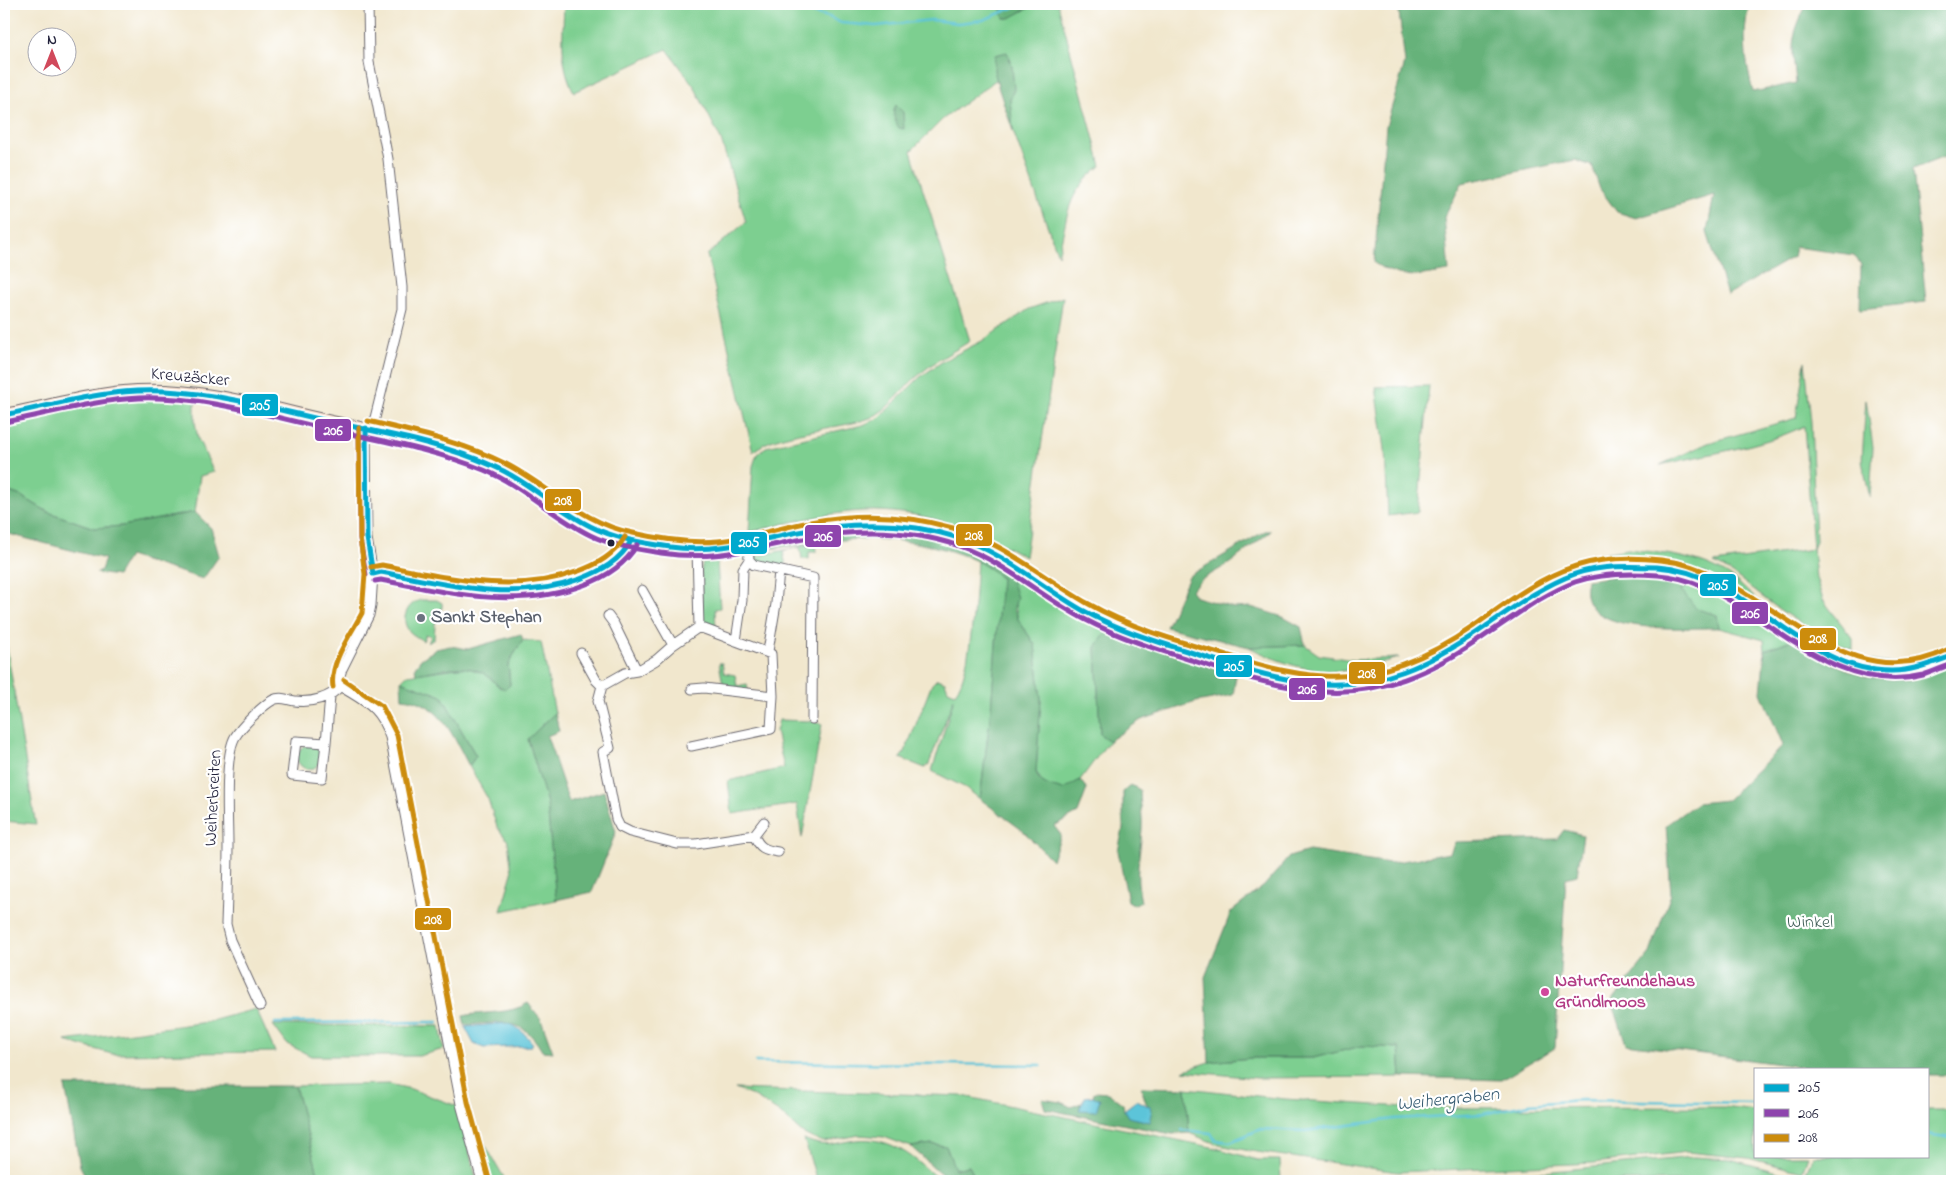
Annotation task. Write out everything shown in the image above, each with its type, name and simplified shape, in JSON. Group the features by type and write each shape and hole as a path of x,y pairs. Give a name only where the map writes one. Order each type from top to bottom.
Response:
{"street":[{"path":"368,4 368,62 389,169 402,286 402,309 369,429 367,538 373,574 369,615 339,679 340,686 376,709 382,715 390,737 461,1104 482,1181"},
{"name":"Kreuzäcker","path":"4,415 101,395 132,391 176,391 276,407 444,448 496,467 524,482 581,522 616,538 697,549 748,544 834,525 880,522 931,530 953,536 991,552 1082,609 1134,635 1254,672 1323,684 1353,684 1384,680 1424,665 1461,644 1542,589 1576,574 1620,566 1680,569 1706,578 1839,660 1864,669 1898,673 1919,670 1952,656"},
{"path":"373,574 381,572 454,588 496,593 553,589 576,582 621,557 631,540"},
{"path":"736,641 742,599 743,569 749,560 748,544"},
{"path":"697,549 699,627"},
{"path":"749,560 762,568 813,578 812,719"},
{"path":"768,651 776,604 779,571"},
{"path":"642,590 673,645"},
{"path":"608,616 614,624 637,671"},
{"path":"691,746 771,729 773,659 768,651 699,627"},
{"path":"699,627 673,645 656,660 637,671 625,673 602,686 598,700 610,748 603,752 616,818 620,827 630,832 676,844 696,844 754,835 764,822"},
{"path":"581,653 596,680 602,686"},
{"path":"326,743 296,741 292,775 322,778 326,743 330,696 340,686"},
{"path":"692,689 704,688 773,696"},
{"name":"Weiherbreiten","path":"260,1006 230,940 226,924 227,801 234,738 272,700 284,698 296,701 312,700 330,696"},
{"path":"754,835 757,844 764,849 778,852"}],"green space":[{"path":"564,4 999,4 1004,18 1009,18 1036,4 1058,4 1101,166 1089,176 1074,195 1058,255 1013,131 1010,100 1014,89 994,70 997,79 943,119 911,151 970,341 925,370 890,404 870,418 776,439 753,452 707,255 746,222 721,140 694,86 667,49 574,92 564,60"},
{"path":"999,4 1036,4 1010,18 1004,18"},
{"path":"1398,4 1750,4 1747,14 1745,48 1753,92 1796,83 1793,43 1797,26 1807,4 1952,4 1952,154 1913,169 1926,302 1860,309 1861,265 1854,255 1795,247 1793,257 1727,295 1707,232 1714,195 1636,218 1617,212 1600,189 1592,166 1575,160 1462,183 1444,217 1449,271 1410,276 1393,273 1384,269 1374,263 1386,126 1405,63"},
{"path":"1007,52 1012,66 1014,89 1010,100 1013,131 994,70 995,55"},
{"path":"896,105 903,112 904,129 899,128 895,119 894,111"},
{"path":"1063,297 1025,557 988,537 947,522 904,513 883,511 833,514 749,532 753,466 757,454 766,447 863,425 879,418 919,378 943,361 982,341 1029,309"},
{"path":"1805,361 1811,422 1816,541 1813,549 1804,426 1752,445 1660,465 1708,443 1796,418"},
{"path":"1429,386 1418,512 1388,516 1385,449 1376,387"},
{"path":"133,395 195,398 195,422 198,439 214,472 200,476 195,512 122,526 94,528 48,512 21,496 4,490 4,419 70,404"},
{"path":"1866,399 1873,447 1870,498 1862,461"},
{"path":"4,490 21,496 48,512 94,528 122,526 195,512 211,528 219,556 203,579 129,556 117,576 96,573 101,570 105,559 9,534 4,529"},
{"path":"835,531 884,532 933,537 970,548 1007,566 1017,598 1014,608 1018,619 1035,645 1041,699 1036,772 1040,780 1050,786 1063,790 1080,780 1087,789 1078,813 1054,826 1061,835 1052,860 1022,830 980,799 991,710 1001,578 982,564 960,554 920,544 897,541 874,539 829,541 758,551 758,546"},
{"path":"1265,531 1271,531 1230,563 1201,580 1191,590 1196,597 1234,608 1251,607 1283,617 1301,627 1305,645 1249,647 1166,627 1189,576"},
{"path":"815,543 816,552 809,552 809,559 802,559 800,547 783,551 786,567 794,568 792,572 755,562 754,557"},
{"path":"1628,549 1694,560 1719,570 1734,579 1774,612 1845,652 1879,662 1915,661 1934,656 1937,660 1903,668 1868,665 1826,648 1705,573 1587,566 1584,560 1602,553"},
{"path":"1813,549 1816,578 1823,600 1853,639 1853,650 1830,640 1798,622 1736,576 1714,563"},
{"path":"977,561 994,571 1001,579 991,710 980,799 966,788 932,771 954,698 929,764 925,768 900,758 905,752 932,684 937,679 945,682 948,690 955,693 961,683 972,630"},
{"path":"717,562 720,608 715,609 716,630 704,624 702,615 701,569 703,563"},
{"path":"1007,566 1059,604 1107,631 1096,648 1100,734 1109,741 1080,780 1063,790 1044,785 1036,772 1041,699 1035,645 1018,619"},
{"path":"1639,573 1661,574 1696,583 1681,590 1697,609 1717,615 1719,628 1659,628 1635,625 1613,620 1597,612 1587,599 1587,580"},
{"path":"1696,583 1741,605 1794,639 1765,650 1764,640 1719,628 1717,615 1697,610 1680,590"},
{"path":"421,600 437,600 442,603 442,608 435,624 434,639 428,643 431,636 426,634 423,641 410,632 405,622 408,608"},
{"path":"4,630 35,820 36,824 4,821"},
{"path":"1107,631 1236,676 1233,695 1196,702 1141,720 1109,741 1100,734 1096,647"},
{"path":"521,634 523,640 508,664 510,685 505,689 486,675 470,669 452,668 416,674 415,667 421,659 436,649 450,646 468,649"},
{"name":"Winkel","path":"1794,639 1834,664 1866,677 1910,681 1941,669 1952,662 1952,1075 1928,1075 1928,1068 1811,1068 1626,1044 1612,1001 1650,953 1671,894 1666,825 1697,803 1727,800 1783,745 1761,693 1765,650"},
{"path":"523,640 541,642 555,713 528,739 547,803 556,900 501,911 512,873 508,841 497,827 488,799 469,766 476,756 442,696 401,681 407,675 465,667 486,674 500,688 510,685 508,664"},
{"path":"1305,645 1319,655 1354,660 1399,658 1356,669 1330,671 1294,665 1249,647"},
{"path":"719,663 722,663 724,673 735,675 737,686 747,684 748,692 724,689"},
{"path":"401,681 442,696 476,756 469,766 451,732 436,713 415,701 402,698"},
{"path":"555,713 559,731 547,736 569,802 604,791 616,832 592,892 556,900 547,803 528,739"},
{"path":"779,720 811,721 822,724 802,838 797,804 732,814 728,781 784,768 776,731"},
{"path":"309,745 314,746 320,752 320,762 314,768 309,769 304,768 298,762 297,757 298,752 304,746"},
{"path":"1131,785 1140,790 1142,819 1138,865 1141,902 1135,905 1128,901 1118,851 1123,829 1123,792"},
{"path":"1564,830 1583,835 1577,875 1566,878 1555,1048 1501,1080 1401,1077 1399,1048 1362,1046 1313,1058 1251,1058 1209,1062 1205,977 1231,912 1264,886 1289,857 1309,851 1390,863 1450,853 1455,842 1557,839"},
{"path":"528,1003 541,1019 553,1052 542,1051 534,1039 518,1026 499,1023 465,1025 463,1016 505,1011"},
{"path":"256,1009 275,1052 112,1054 65,1041 207,1022"},
{"path":"273,1025 440,1026 444,1049 419,1056 311,1056 287,1044"},
{"path":"1362,1046 1399,1048 1401,1077 1257,1078 1183,1071 1209,1062 1251,1058 1313,1058"},
{"path":"389,1084 411,1089 457,1106 477,1181 320,1181 295,1086"},
{"path":"65,1086 295,1086 320,1181 88,1181 80,1166"},
{"path":"1141,1087 1186,1088 1189,1133 1172,1134 1045,1109 1042,1099 1061,1102 1071,1107 1081,1103 1079,1110 1100,1100 1093,1096 1094,1092 1108,1093 1123,1104 1124,1110 1150,1107 1146,1103"},
{"path":"1186,1088 1285,1099 1420,1108 1724,1107 1754,1111 1754,1158 1807,1158 1802,1172 1748,1158 1687,1152 1594,1163 1398,1172 1250,1151 1219,1145 1189,1133"},
{"path":"735,1089 963,1096 1216,1148 1257,1160 1280,1160 1281,1181 977,1181 969,1166 955,1169 932,1144 911,1147 884,1137 859,1135 824,1142 814,1139 802,1133 779,1112 753,1096"},
{"path":"1928,1110 1952,1110 1952,1181 1831,1181 1805,1174 1812,1158 1928,1158"},
{"path":"804,1139 824,1145 869,1140 892,1145 912,1157 940,1181 817,1181"},
{"path":"484,1143 506,1181 487,1181 483,1162"},
{"path":"932,1144 946,1146 955,1169 969,1166 977,1181 949,1181 911,1147"},
{"path":"1693,1157 1730,1159 1810,1181 1495,1181 1491,1174 1544,1172"}],"water":[{"path":"508,1023 528,1037 533,1044 531,1046 484,1048 474,1044 465,1027"},
{"path":"1093,1096 1100,1100 1096,1111 1079,1110 1085,1097"},
{"path":"1137,1100 1150,1107 1152,1114 1150,1122 1128,1117 1124,1110"}],"waterway":[{"path":"775,4 829,17 841,23 876,26 932,20 958,23 983,20 1022,4"},
{"path":"275,1023 438,1022"},
{"path":"756,1062 1041,1065"},
{"name":"Weihergraben","path":"1182,1130 1211,1133 1215,1140 1230,1142 1261,1129 1305,1131 1394,1119 1483,1114 1529,1104 1581,1100 1754,1103"},
{"name":"Weihergraben","path":"1928,1134 1952,1138"}],"transit line":[{"name":"205","path":"4,415 87,397 120,392 162,391 236,400 414,440 454,451 506,472 565,512 600,530 629,540 670,547 717,548 814,529 855,525 897,526 938,532 975,544 991,552 1068,602 1123,629 1235,666 1280,678 1311,683 1359,683 1403,671 1445,652 1528,598 1563,579 1595,569 1636,566 1657,567 1689,573 1719,586 1747,602 1802,640 1830,656 1860,667 1900,671 1952,656"},
{"name":"206","path":"5,422 88,404 122,399 162,398 231,407 444,456 484,470 512,484 563,520 598,539 661,553 702,556 738,552 833,534 887,532 923,537 959,546 976,553 1007,570 1068,610 1123,637 1236,674 1266,682 1312,690 1359,690 1382,686 1404,679 1446,660 1529,606 1563,587 1585,579 1627,574 1670,576 1703,586 1744,609 1806,650 1827,662 1850,671 1873,677 1898,678 1923,675 1952,664"},
{"name":"208","path":"368,421 438,438 490,456 522,473 599,522 633,533 654,537 707,542 730,540 810,522 846,517 900,518 953,528 971,534 1006,551 1087,603 1119,619 1153,633 1188,644 1259,665 1297,673 1344,676 1364,674 1402,664 1439,648 1535,584 1562,571 1597,561 1640,558 1661,560 1699,569 1734,586 1802,630 1836,649 1871,661 1909,662 1949,649"},
{"name":"206","path":"359,428 360,539 366,575"},
{"name":"208","path":"333,687 334,668 347,639 362,613 365,574 360,538 359,428"},
{"name":"205","path":"366,428 367,538 373,574"},
{"name":"208","path":"371,567 382,565 481,582 530,582 555,578 593,565 611,554 625,537"},
{"name":"205","path":"373,574 381,572 481,589 530,590 555,586 580,579 595,572 616,560 631,541"},
{"name":"206","path":"375,581 381,580 482,597 533,597 584,585 600,578 614,570 627,559 637,545"},
{"name":"208","path":"344,680 382,706 397,735 468,1102 489,1179"}],"place":[{"name":"Sankt Stephan","path":"421,618"},
{"name":"Naturfreundehaus Gründlmoos","path":"1545,992"}]}
